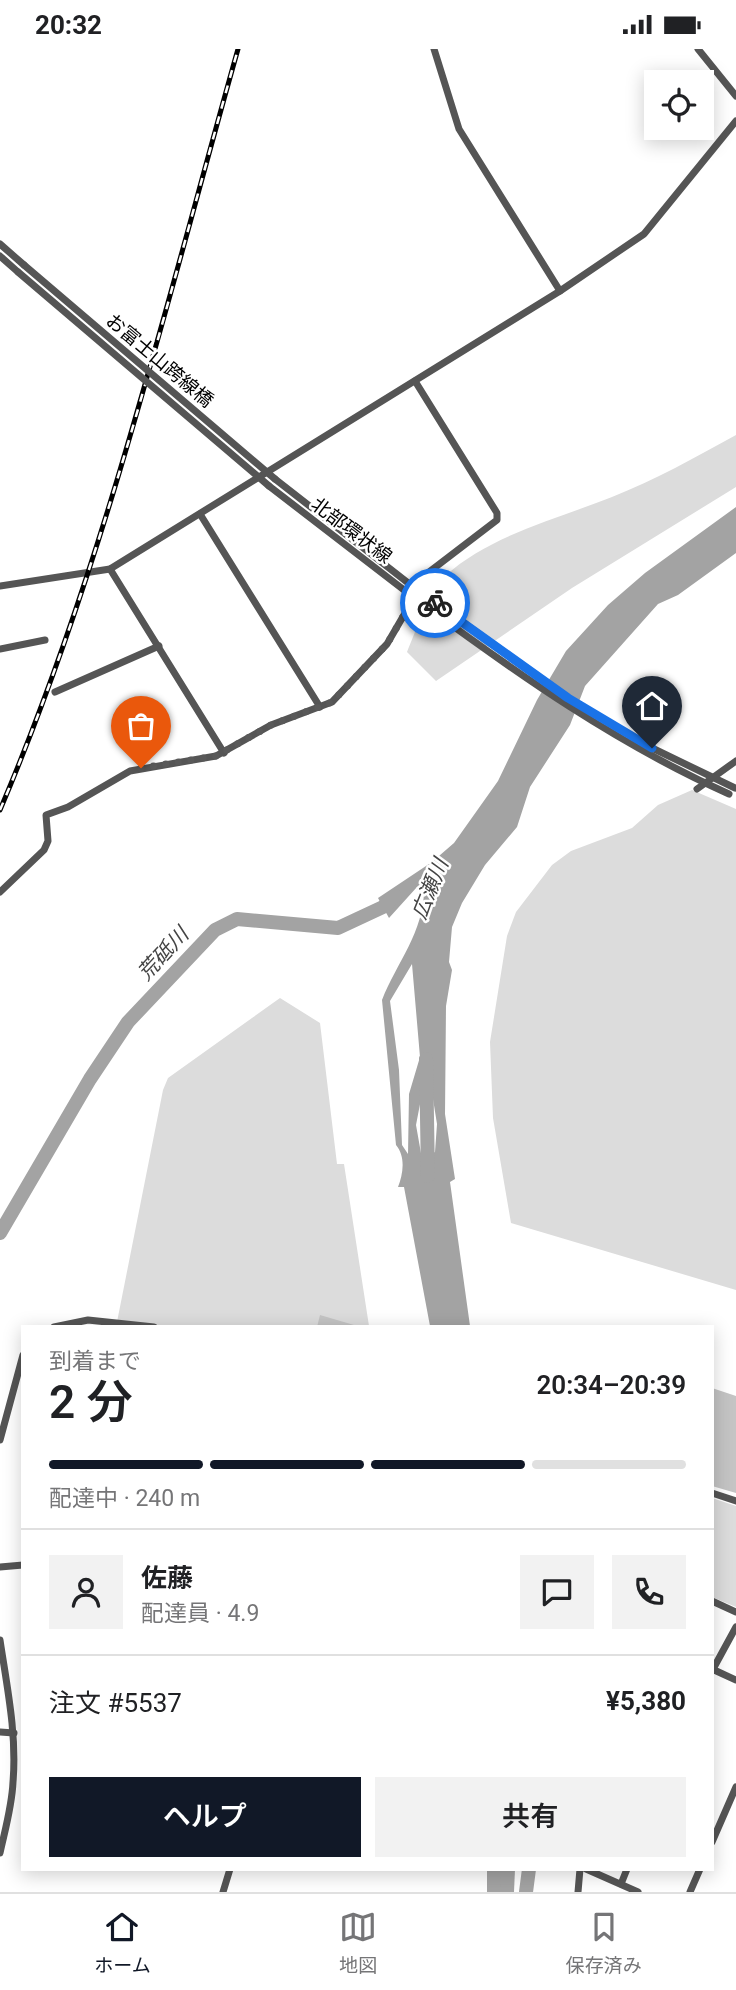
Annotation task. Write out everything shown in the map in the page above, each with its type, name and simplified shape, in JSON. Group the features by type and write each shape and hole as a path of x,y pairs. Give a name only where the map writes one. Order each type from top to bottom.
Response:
{"street":[{"path":"434,49 459,129 560,291"},
{"path":"698,49 736,96"},
{"path":"0,586 110,569 560,291 644,234 736,121"},
{"name":"お富士山跨線橋","path":"0,244 275,479"},
{"name":"お富士山跨線橋","path":"0,256 269,486"},
{"path":"0,892 44,850 48,841 46,815 68,807 130,771 224,753 271,725 320,708 339,696 370,664 398,627 435,566 498,516 415,381"},
{"name":"北部環状線","path":"275,479 419,596"},
{"name":"北部環状線","path":"269,486 419,596 578,705 734,792"},
{"path":"200,514 320,708"},
{"path":"110,569 224,753"},
{"path":"0,649 45,640"},
{"path":"55,692 159,646"},
{"path":"697,789 736,761"},
{"path":"64,1325 88,1320 135,1325"},
{"path":"0,1440 21,1362"},
{"path":"714,1494 736,1501"},
{"path":"0,1567 21,1565"},
{"path":"714,1602 736,1612"},
{"path":"714,1668 736,1627"},
{"path":"0,1640 14,1733 13,1781 0,1853"},
{"path":"714,1670 736,1680"},
{"path":"0,1732 14,1733"},
{"path":"714,1837 736,1787"},
{"path":"223,1892 229,1871"},
{"path":"578,1892 580,1871"},
{"path":"591,1871 638,1892"},
{"path":"621,1884 626,1871"},
{"path":"690,1892 699,1871"}],"shaded area":[{"path":"736,435 736,487 572,588 436,681 407,652 423,612 439,583 482,549 525,529 644,483"},
{"path":"692,790 736,809 736,1290 511,1223 493,1118 490,1042 507,936 516,912 552,865 571,851 632,828 658,805"},
{"path":"280,998 320,1023 337,1164 344,1164 369,1325 116,1325 163,1090 168,1078"},
{"path":"714,1499 736,1506 736,1607 714,1598"}],"water":[{"path":"736,507 736,553 678,595 658,604 585,686 570,725 530,787 517,827 485,865 462,903 452,927 449,962 452,970 446,1006 445,1114 455,1179 450,1182 470,1325 430,1325 404,1187 398,1187 402,1160 396,1145 382,1000 415,932 423,903 424,887 417,887 389,918 378,898 432,862 454,843 498,781 537,700 566,651 608,605 645,573","holes":["412,964 420,1057 409,1094 408,1154 402,1145 399,1070 390,1001","429,1074 437,1124 435,1152 422,1159 416,1125 425,1078"]}],"building":[{"path":"320,1315 354,1325 318,1325"},
{"path":"714,1389 736,1396 736,1493 714,1487"}],"waterway":[{"name":"荒砥川","path":"0,1233 90,1079 128,1022 215,930 237,919 338,928 383,907 395,896"},
{"name":"広瀬川","path":"426,1059 428,1176"},
{"path":"494,1871 494,1892"},
{"name":"広瀬川","path":"507,1892 508,1871"},
{"path":"526,1892 529,1871"}],"railway":[{"path":"0,810 71,624 102,529 238,49"}],"way so far":[{"path":"141,768 216,756 271,725 332,702 387,644 418,591 435,603"}],"route":[{"path":"435,603 568,698 652,748"}]}
